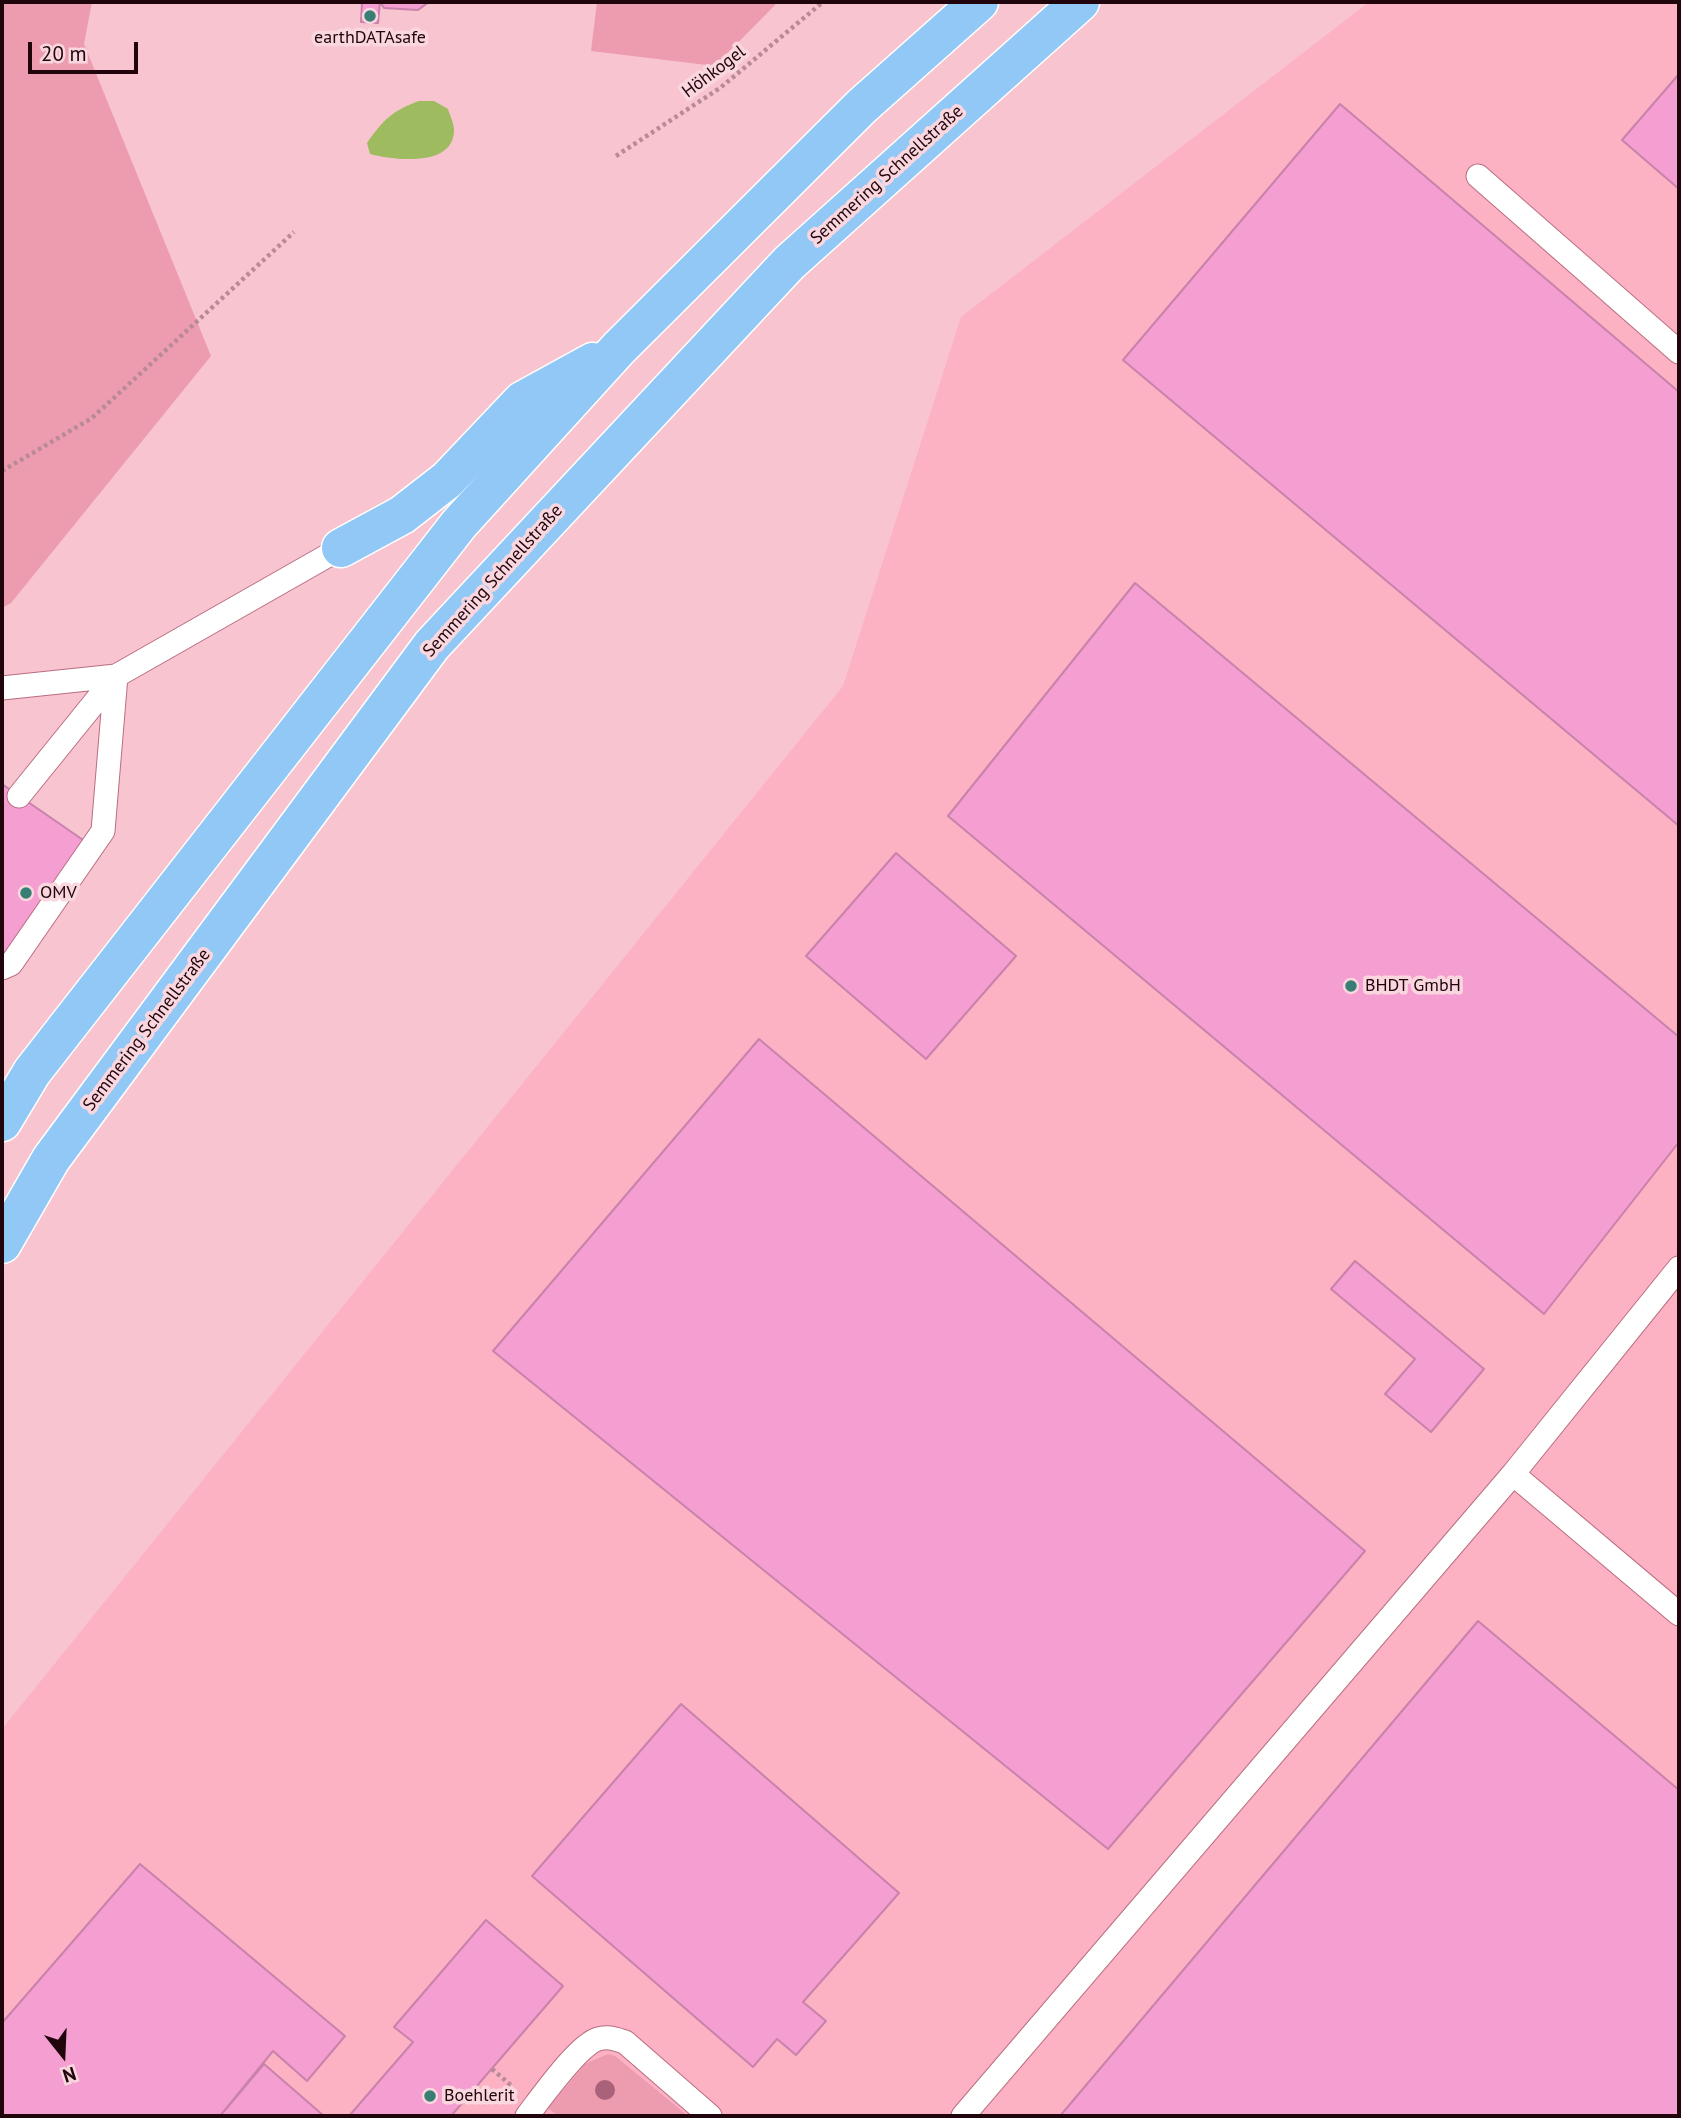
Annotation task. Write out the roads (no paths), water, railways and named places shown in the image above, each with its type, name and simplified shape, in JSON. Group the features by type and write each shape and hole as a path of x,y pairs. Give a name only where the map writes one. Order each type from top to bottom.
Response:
{"highway":[{"path":"2,1122 32,1072 459,524 619,348 862,106 979,2"},
{"name":"Semmering Schnellstraße","path":"2,1244 51,1159 432,645 789,263 1080,2"},
{"path":"341,548 402,515 447,481 522,401 619,348"}],"lane":[{"path":"1478,176 1679,352"},
{"path":"19,796 116,676 341,548"},
{"path":"2,688 116,676"},
{"path":"9,958 103,831 116,676"},
{"path":"963,2116 1513,1474 1679,1268"},
{"path":"1513,1474 1679,1614"},
{"path":"527,2116 583,2048 596,2040 609,2037 625,2042 710,2116"}],"place":[{"name":"earthDATAsafe","path":"370,16"},
{"name":"OMV","path":"26,893"},
{"name":"BHDT GmbH","path":"1351,986"},
{"name":"Boehlerit","path":"430,2096"}]}
